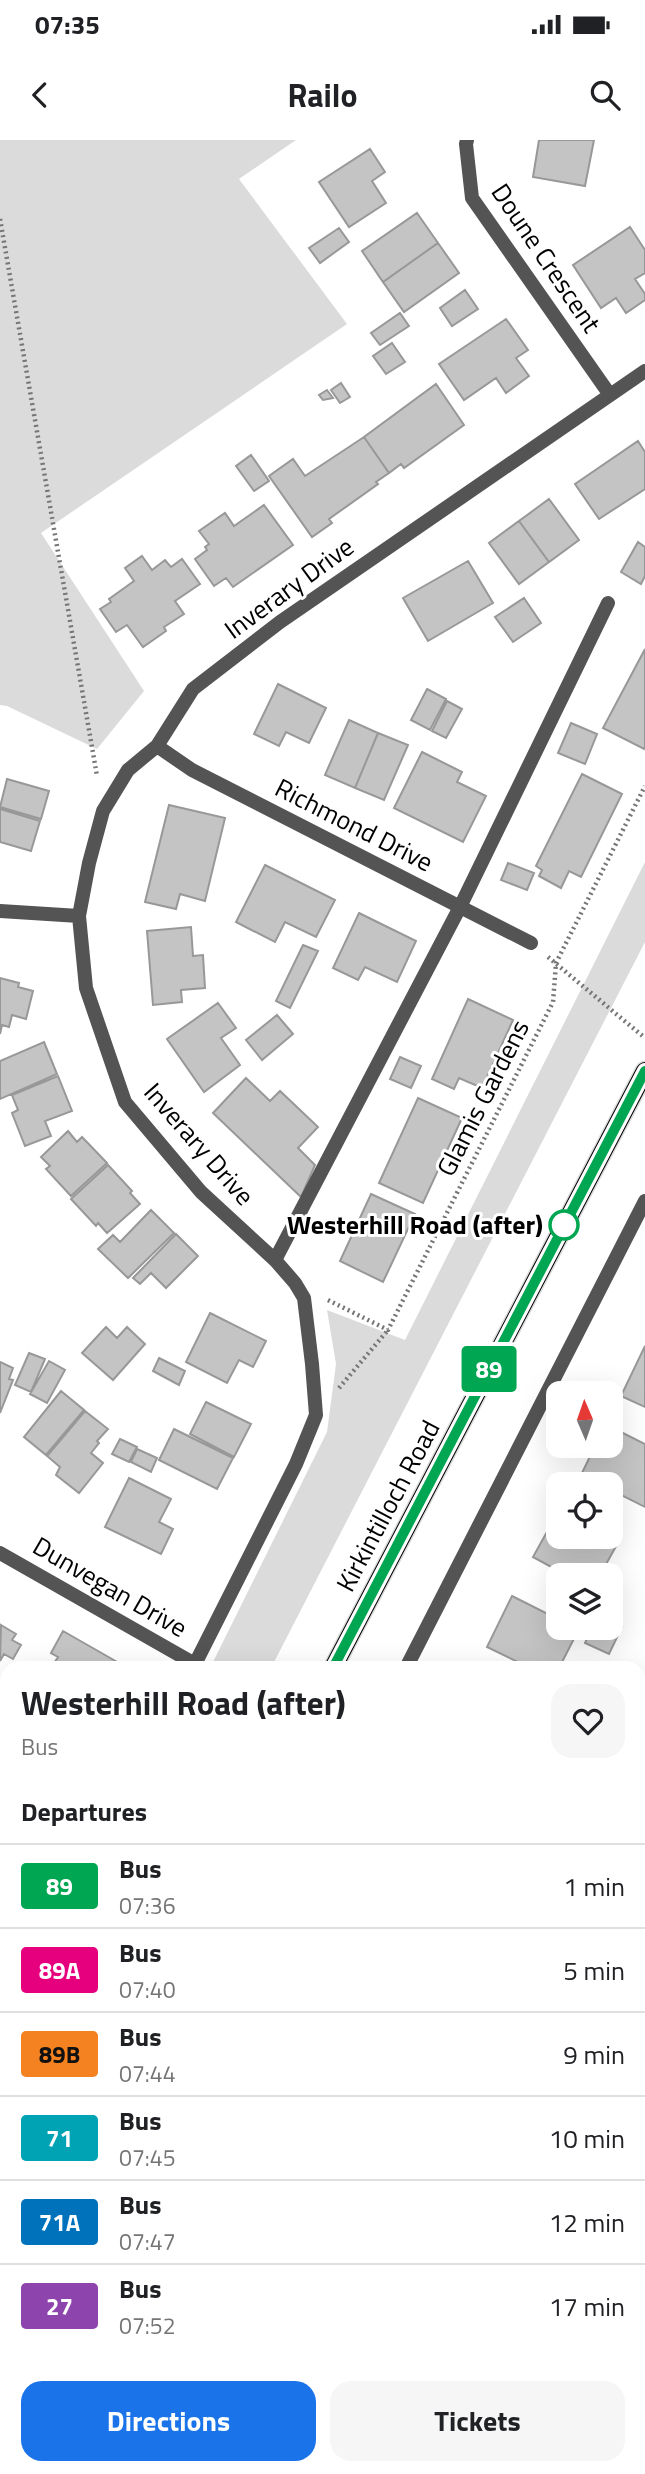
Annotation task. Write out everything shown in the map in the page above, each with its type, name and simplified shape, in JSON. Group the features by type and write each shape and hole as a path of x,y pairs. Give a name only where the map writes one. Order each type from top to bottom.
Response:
{"main road":[{"name":"Kirkintilloch Road","path":"337,1661 645,1070"}],"street":[{"name":"Doune Crescent","path":"467,140 472,198 611,395"},
{"name":"Inverary Drive","path":"197,1661 296,1464 316,1415 312,1364 304,1298 295,1283 275,1260 201,1192 125,1102 86,988 79,916 103,811 128,770 157,746 193,689 280,622 645,371"},
{"path":"275,1260 460,907 608,603"},
{"name":"Richmond Drive","path":"157,746 192,770 531,943"},
{"path":"0,911 79,916"},
{"path":"410,1661 645,1201"},
{"name":"Dunvegan Drive","path":"0,1553 185,1661"}],"path":[{"path":"0,219 103,811"},
{"name":"Glamis Gardens","path":"316,1415 388,1330 553,1003 556,963 645,786"},
{"path":"531,943 645,1038"},
{"path":"295,1283 388,1330"}],"shaded area":[{"path":"0,140 296,140 239,179 347,324 41,533 144,691 97,749 0,705"},
{"path":"645,862 645,942 275,1661 213,1661 327,1432 336,1364 327,1310 405,1340"}],"building":[{"path":"539,140 594,140 585,186 533,177"},
{"path":"370,149 385,172 372,181 386,203 349,227 319,182"},
{"path":"417,213 438,243 383,282 362,251"},
{"path":"630,227 645,250 645,273 635,279 645,294 645,300 626,313 616,298 601,308 573,265"},
{"path":"339,228 349,242 320,263 309,248"},
{"path":"438,243 459,273 404,312 383,282"},
{"path":"465,290 478,309 452,326 440,308"},
{"path":"400,313 409,326 380,345 371,333"},
{"path":"506,319 528,350 516,358 529,376 506,393 496,378 464,400 439,364"},
{"path":"392,343 405,362 386,374 373,356"},
{"path":"341,383 350,397 340,403 331,390"},
{"path":"436,384 464,425 404,468 401,464 389,473 364,437"},
{"path":"327,390 333,398 323,400 319,395"},
{"path":"364,437 389,473 329,519 332,523 312,537 269,476 293,459 305,476"},
{"path":"638,441 645,452 645,489 599,519 575,484"},
{"path":"251,455 269,481 254,491 236,466"},
{"path":"549,499 579,540 549,562 519,521"},
{"path":"264,505 293,545 233,587 226,578 214,586 195,559 207,550 205,547 209,544 199,531 225,513 234,526"},
{"path":"519,521 549,562 519,584 489,543"},
{"path":"638,542 645,547 645,576 641,584 621,572"},
{"path":"142,556 152,570 165,560 171,567 182,559 200,584 175,601 184,614 164,627 166,631 143,647 127,625 116,632 100,609 134,581 125,568"},
{"path":"468,561 493,603 428,641 403,598"},
{"path":"524,598 541,623 513,642 495,617"},
{"path":"645,649 645,747 644,749 603,728"},
{"path":"278,684 326,708 309,743 286,732 279,746 254,734"},
{"path":"427,689 446,699 430,730 411,720"},
{"path":"447,701 462,709 446,738 432,731"},
{"path":"349,720 378,733 355,788 325,775"},
{"path":"571,723 597,734 585,764 558,753"},
{"path":"378,733 408,745 384,800 355,788"},
{"path":"422,752 462,772 457,782 486,796 463,842 394,808"},
{"path":"582,774 622,794 581,877 569,871 561,888 539,876 542,870 536,866"},
{"path":"7,779 49,791 41,819 0,807"},
{"path":"169,805 225,818 205,901 180,894 176,909 145,902"},
{"path":"0,809 40,821 31,851 0,842"},
{"path":"508,863 534,873 527,890 501,880"},
{"path":"265,865 335,900 316,937 285,922 275,942 236,922"},
{"path":"359,913 416,941 397,982 365,967 358,980 333,968"},
{"path":"191,927 193,956 203,955 205,988 181,990 182,1002 153,1005 147,931"},
{"path":"303,945 318,951 290,1008 276,1001"},
{"path":"0,978 19,983 18,987 33,991 26,1019 12,1015 9,1027 2,1025 0,1034"},
{"path":"468,999 513,1020 482,1088 459,1078 454,1089 432,1079"},
{"path":"218,1003 236,1028 221,1038 240,1065 204,1092 167,1039"},
{"path":"277,1015 293,1034 262,1060 246,1040"},
{"path":"44,1042 57,1074 0,1099 0,1061"},
{"path":"400,1057 421,1066 411,1088 390,1079"},
{"path":"58,1076 72,1111 45,1121 51,1136 25,1146 12,1113 18,1110 12,1095"},
{"path":"246,1078 270,1101 280,1091 318,1127 298,1148 315,1165 301,1197 213,1113"},
{"path":"418,1098 462,1118 423,1203 379,1183"},
{"path":"68,1131 77,1142 82,1137 107,1163 71,1196 46,1169 50,1166 41,1157"},
{"path":"108,1165 140,1204 107,1233 98,1223 96,1226 71,1199"},
{"path":"371,1194 415,1214 383,1282 340,1261"},
{"path":"151,1210 174,1233 128,1278 98,1249 113,1235 120,1242"},
{"path":"176,1234 198,1256 166,1288 151,1273 140,1284 133,1278"},
{"path":"210,1313 266,1341 253,1367 239,1360 227,1383 186,1362"},
{"path":"106,1327 117,1338 127,1327 145,1344 113,1380 82,1353"},
{"path":"645,1346 645,1407 623,1397"},
{"path":"29,1353 45,1359 31,1392 15,1385"},
{"path":"159,1358 185,1371 179,1385 153,1371"},
{"path":"49,1361 65,1370 47,1403 30,1394"},
{"path":"0,1362 13,1368 9,1379 13,1380 0,1413"},
{"path":"61,1391 84,1410 46,1455 24,1437"},
{"path":"206,1402 251,1424 234,1457 190,1434"},
{"path":"85,1411 108,1429 91,1453 103,1463 79,1493 56,1475 60,1467 47,1456"},
{"path":"174,1429 233,1458 217,1489 159,1460"},
{"path":"623,1433 645,1444 645,1507 623,1496 623,1472 582,1472 589,1458 623,1458"},
{"path":"120,1439 137,1447 129,1462 112,1454"},
{"path":"137,1449 157,1458 151,1472 131,1462"},
{"path":"129,1478 171,1499 159,1522 173,1529 161,1554 105,1527"},
{"path":"546,1534 546,1549 615,1549 607,1563 546,1564 533,1557"},
{"path":"512,1596 546,1613 546,1640 573,1640 563,1661 516,1661 487,1647"},
{"path":"1,1625 16,1634 12,1640 21,1645 13,1659 4,1654 0,1661"},
{"path":"63,1631 116,1661 55,1661 58,1657 51,1653"},
{"path":"586,1640 616,1640 609,1654 585,1643"}],"bus line":[{"name":"89","path":"337,1661 645,1071"}],"place":[{"name":"Westerhill Road (after)","path":"564,1225"}]}
